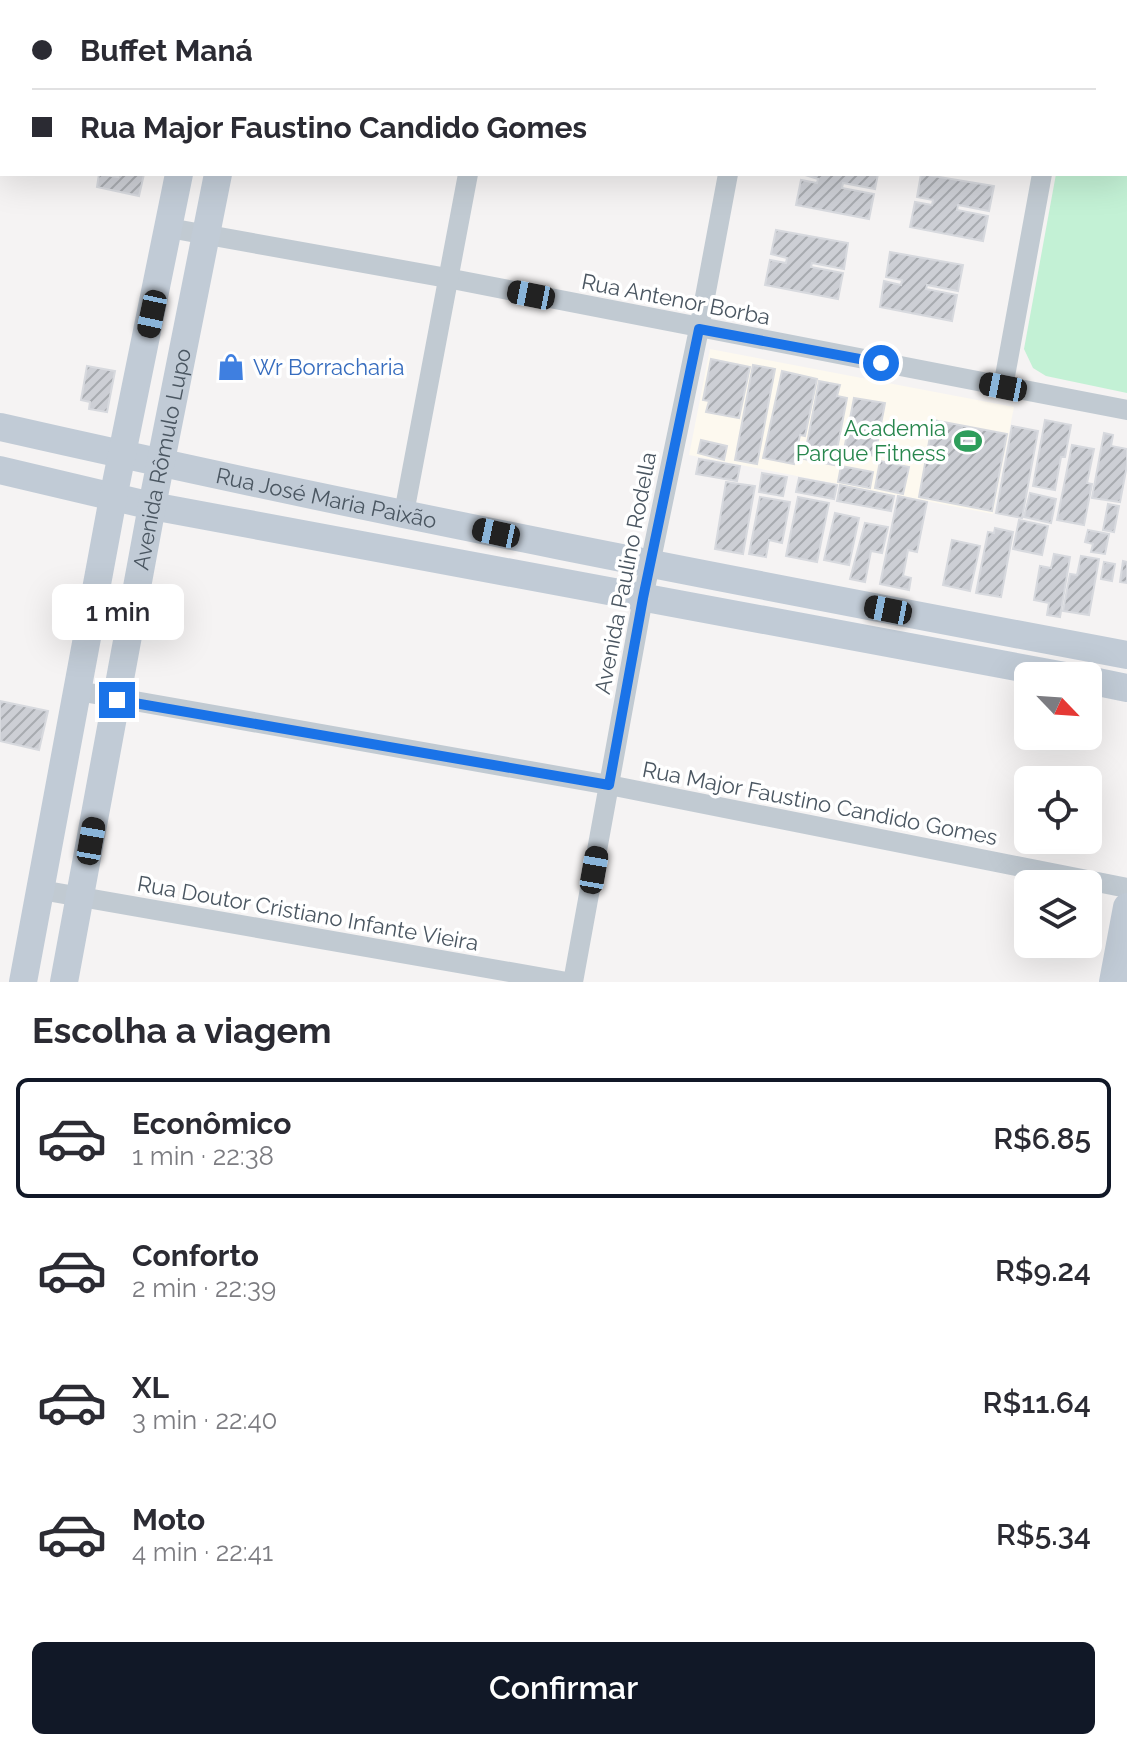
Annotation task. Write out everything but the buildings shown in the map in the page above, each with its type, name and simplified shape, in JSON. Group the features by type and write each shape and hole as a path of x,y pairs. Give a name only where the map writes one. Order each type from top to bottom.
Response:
{"street":[{"name":"Avenida Rômulo Lupo","path":"23,982 113,498 179,176"},
{"name":"Avenida Rômulo Lupo","path":"64,982 152,506 218,176"},
{"path":"404,513 468,176"},
{"name":"Avenida Paulino Rodella","path":"573,982 643,598 728,176"},
{"path":"1003,387 1042,176"},
{"name":"Rua Antenor Borba","path":"169,228 447,278 1127,410"},
{"name":"Rua José Maria Paixão","path":"0,429 650,565 1127,655"},
{"name":"Rua José Maria Paixão","path":"0,470 152,506 1014,667"},
{"path":"1102,683 1127,688"},
{"name":"Rua Major Faustino Candido Gomes","path":"78,691 609,785 1127,888"},
{"name":"Rua Doutor Cristiano Infante Vieira","path":"41,890 567,982"},
{"path":"1113,982 1127,907"}],"shaded area":[{"path":"710,349 1014,407 993,514 689,455"}],"green space":[{"path":"1056,176 1127,176 1127,393 1046,376 1033,368 1024,349"}],"place":[{"name":"Wr Borracharia","path":"231,367"},
{"name":"Academia Parque Fitness","path":"968,441"}],"route":[{"path":"117,700 609,785 643,598 699,329 881,363"}]}
